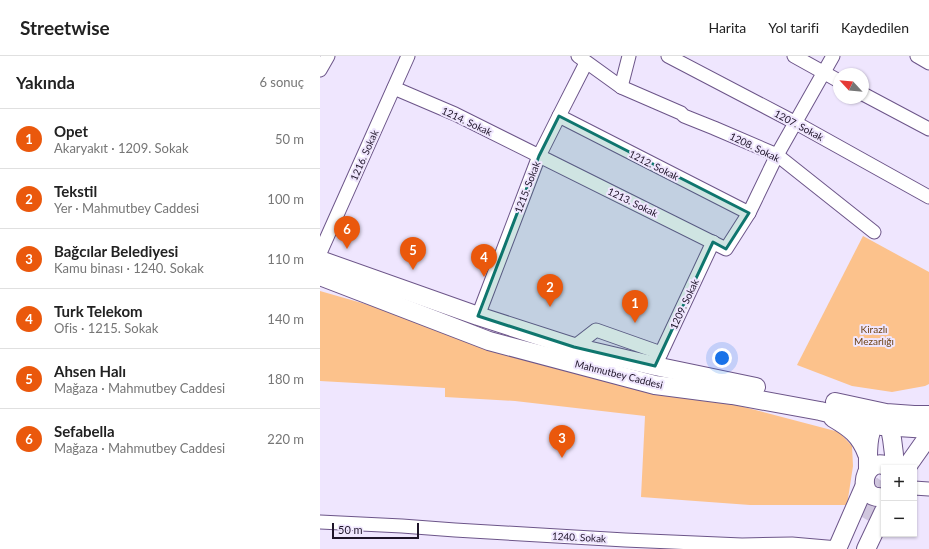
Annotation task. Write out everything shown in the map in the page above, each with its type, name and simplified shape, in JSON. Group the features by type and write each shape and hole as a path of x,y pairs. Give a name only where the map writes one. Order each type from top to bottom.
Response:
{"main road":[{"name":"Mahmutbey Caddesi","path":"320,260 478,316 574,347 658,360 883,421 914,415 929,415"},
{"name":"Mahmutbey Caddesi","path":"320,276 489,341 654,385 732,395 929,429"},
{"path":"840,549 867,470 870,435 883,421 929,403"},
{"path":"820,411 847,426 863,444 870,494 881,498"},
{"path":"883,421 893,444 895,465"},
{"path":"908,465 925,441 929,439"},
{"path":"867,470 881,465"},
{"path":"840,549 873,516"},
{"path":"860,549 873,516"},
{"path":"866,549 873,516"}],"street":[{"path":"320,70 328,56"},
{"name":"1216. Sokak","path":"320,253 408,56"},
{"path":"621,87 629,56"},
{"name":"1207. Sokak","path":"668,56 796,123 929,197"},
{"path":"794,56 833,78"},
{"path":"749,213 777,155 824,73 832,56"},
{"path":"916,56 929,63"},
{"name":"1208. Sokak","path":"582,59 621,87 681,113 684,116 777,155 874,232"},
{"name":"1215. Sokak","path":"478,316 539,156 582,59"},
{"name":"1214. Sokak","path":"394,88 455,114 539,156"},
{"path":"869,97 929,129"},
{"name":"1212. Sokak","path":"558,116 749,213"},
{"name":"1213. Sokak","path":"539,156 726,249 749,213"},
{"name":"1209. Sokak","path":"658,360 713,242"},
{"path":"320,286 324,284 338,283"},
{"path":"917,488 929,489"},
{"name":"1240. Sokak","path":"320,522 625,540 742,545 792,544 840,549"}],"highlighted area":[{"path":"559,116 749,213 726,249 713,242 655,366 574,347 478,316 539,156"}],"green space":[{"name":"Kirazlı Mezarlığı","path":"863,236 929,272 929,384 925,386 892,392 852,386 797,365"},
{"path":"320,291 515,347 839,432 852,446 853,466 847,505 750,505 641,497 645,416 515,401 445,397 445,388 320,381"}],"tunnel":[{"path":"862,517 881,487"}],"place":[{"name":"Sefabella","path":"347,249"},
{"name":"Ahsen Halı","path":"413,270"},
{"name":"Turk Telekom","path":"484,277"},
{"name":"Tekstil","path":"550,307"},
{"name":"Opet","path":"635,323"},
{"name":"Bağcılar Belediyesi","path":"562,458"}]}
